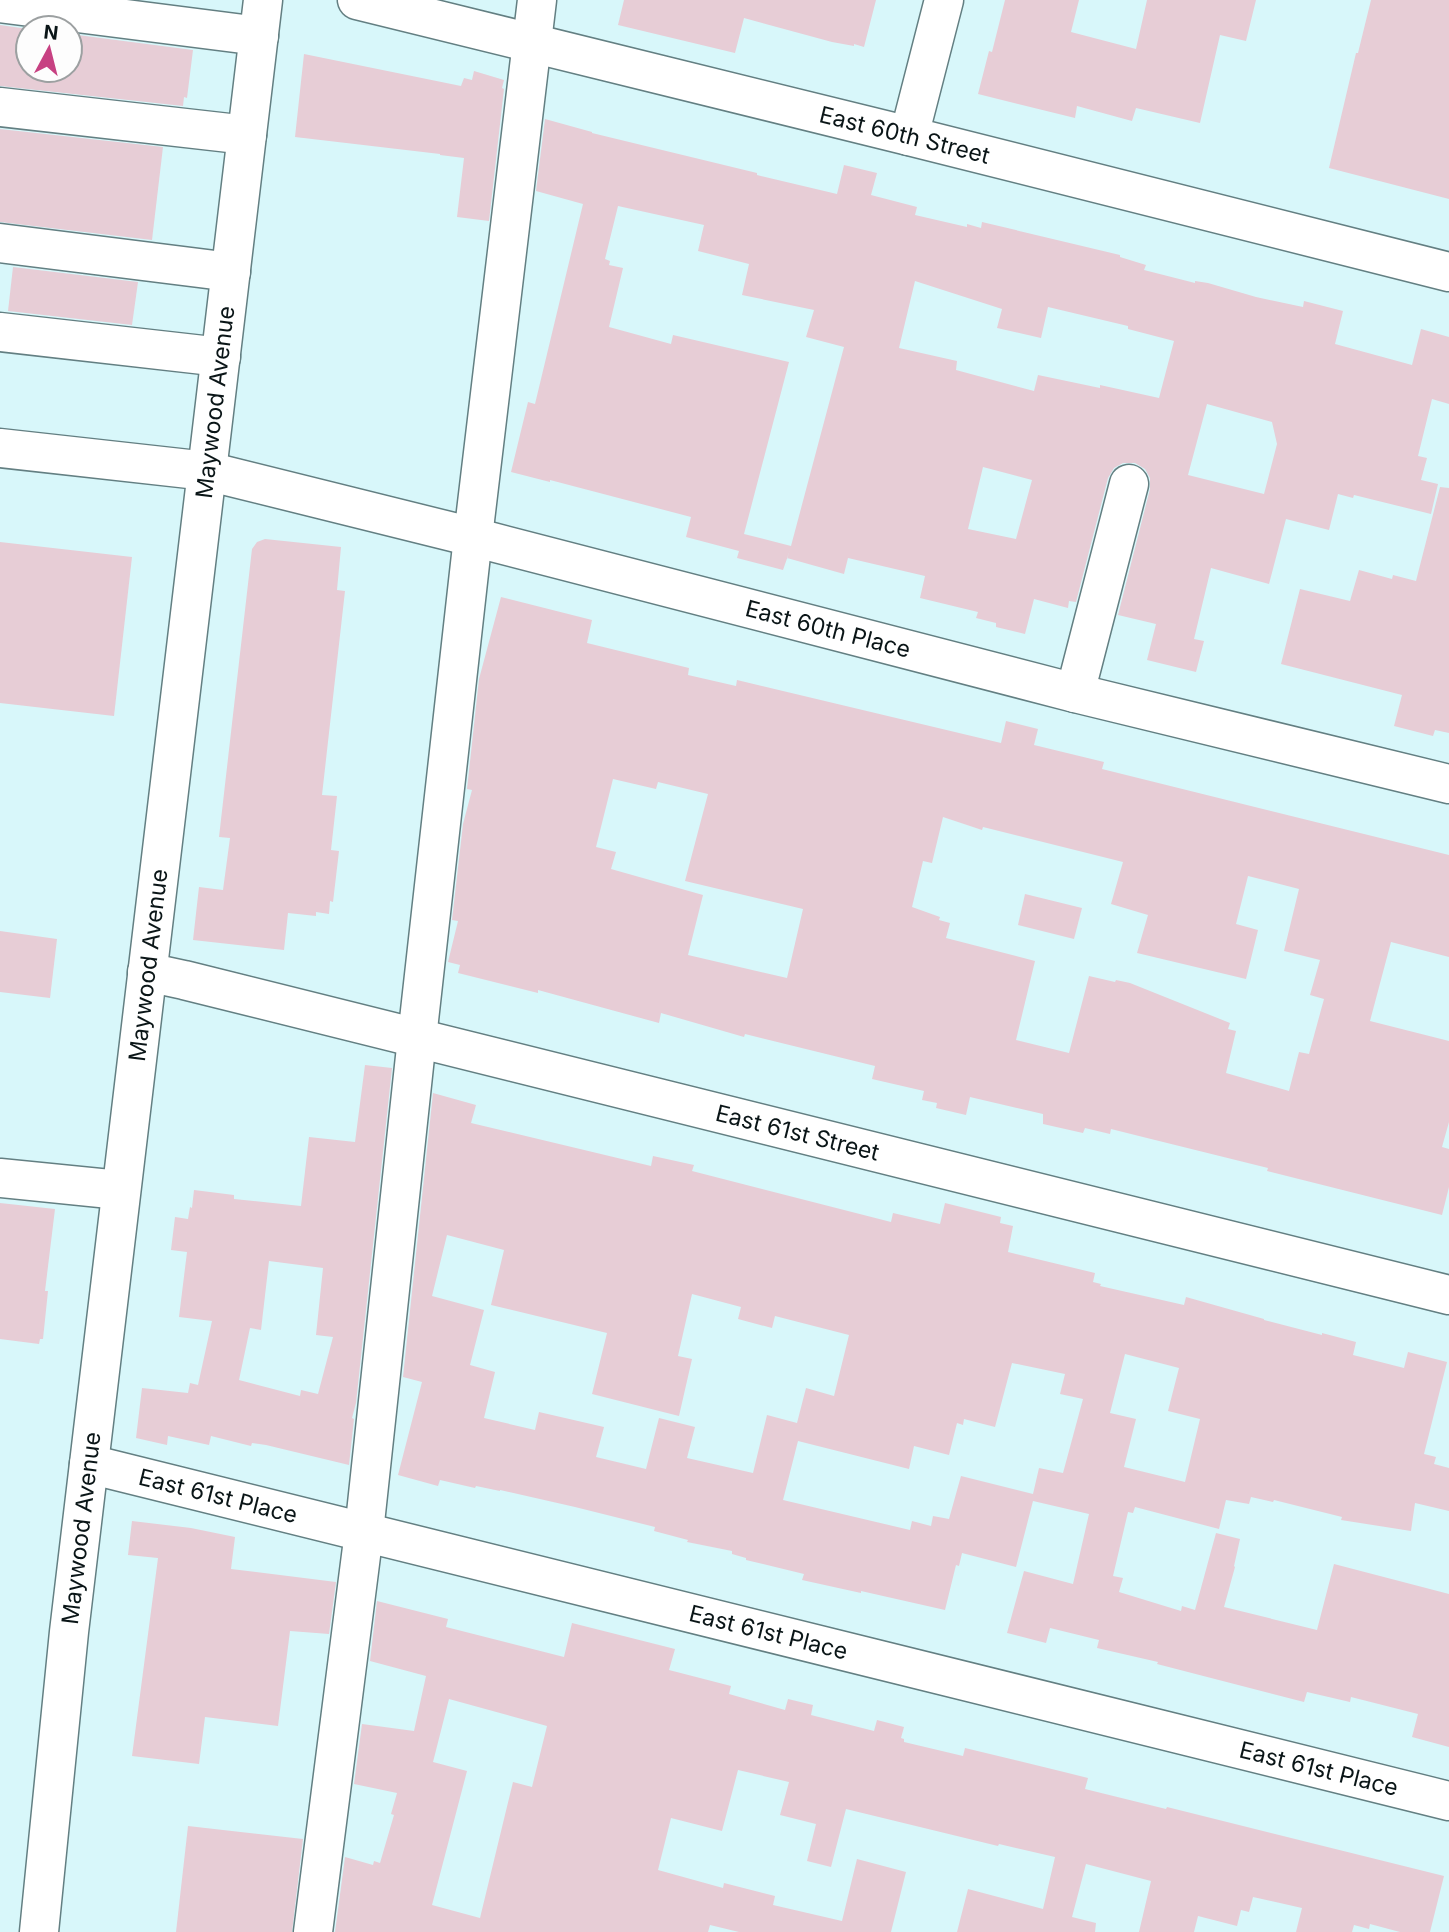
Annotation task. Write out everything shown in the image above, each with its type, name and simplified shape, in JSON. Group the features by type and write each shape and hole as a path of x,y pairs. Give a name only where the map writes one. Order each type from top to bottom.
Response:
{"street":[{"name":"East 60th Street","path":"357,0 1449,272"},
{"path":"313,1932 364,1532 416,1038 537,0"},
{"path":"909,136 944,0"},
{"path":"0,3 261,18"},
{"name":"Maywood Avenue","path":"39,1932 69,1632 120,1190 261,18"},
{"path":"0,107 247,135"},
{"path":"0,243 231,272"},
{"path":"0,332 221,358"},
{"name":"East 60th Place","path":"0,447 207,471 474,537 1075,693 1449,784"},
{"path":"1075,693 1129,484"},
{"name":"East 61st Street","path":"147,972 1449,1296"},
{"path":"0,1178 120,1190"},
{"name":"East 61st Place","path":"89,1464 1449,1801"}],"building":[{"path":"624,0 876,0 864,47 832,42 744,18 735,53 618,25"},
{"path":"1005,0 1079,0 1071,32 1136,49 1147,0 1256,0 1246,41 1220,35 1200,123 1136,108 1132,121 1077,106 1075,118 978,94"},
{"path":"1371,0 1449,0 1449,199 1329,168"},
{"path":"0,25 14,27 14,84 84,84 84,36 193,50 187,98 184,97 183,106 0,86"},
{"path":"304,54 461,86 464,78 472,80 474,71 504,80 489,221 457,217 464,158 295,137"},
{"path":"545,119 837,194 844,165 877,173 871,195 917,207 915,215 967,227 967,224 981,228 982,222 1120,255 1146,265 1144,270 1195,283 1208,283 1303,307 1304,301 1343,311 1335,344 1412,365 1421,329 1449,337 1449,404 1432,399 1418,456 1427,458 1421,480 1438,484 1431,514 1354,495 1353,498 1338,494 1329,530 1286,519 1269,584 1211,568 1194,639 1204,641 1196,672 1147,660 1156,624 1118,615 1150,489 1150,478 1145,469 1135,463 1123,463 1114,468 1108,478 1076,602 1069,601 1068,608 1034,599 1025,634 996,627 996,623 976,618 978,612 920,598 925,576 848,558 844,574 787,558 783,570 737,558 739,551 686,537 691,517 511,472 528,402 535,404 583,204 536,191","holes":["618,206 704,225 698,251 749,264 742,295 814,310 806,337 844,347 791,546 744,534 789,362 673,335 671,344 609,327 623,268 609,265 610,261 605,259","915,281 1002,309 997,328 1041,338 1048,307 1128,326 1128,329 1174,341 1159,398 1038,375 1034,391 956,370 957,361 899,348","1207,404 1272,422 1277,444 1264,494 1188,475","983,467 1032,480 1016,539 968,529"]},
{"path":"0,129 163,147 152,240 0,222"},
{"path":"13,267 138,282 132,325 8,311"},
{"path":"1440,487 1449,488 1449,733 1435,730 1433,736 1394,726 1402,695 1281,664 1300,589 1350,601 1359,570 1392,579 1393,575 1416,581"},
{"path":"265,539 341,547 337,590 345,591 322,795 337,796 331,850 339,851 333,902 330,901 329,914 316,912 316,916 288,913 284,950 193,940 199,887 223,890 230,838 219,837 252,549 257,542"},
{"path":"0,542 132,557 114,716 0,703"},
{"path":"501,597 592,620 587,643 689,668 688,675 736,686 737,680 1001,743 1006,721 1038,729 1034,745 1104,762 1102,769 1449,855 1449,957 1391,942 1370,1021 1449,1041 1449,1122 1442,1147 1449,1149 1449,1187 1442,1215 1111,1129 1110,1134 1085,1128 1083,1133 1043,1124 1043,1114 970,1097 966,1115 936,1108 937,1103 922,1100 924,1091 872,1079 875,1066 745,1034 744,1037 661,1013 659,1023 538,990 538,993 458,973 460,965 448,962 458,921 452,920 463,824 472,790 467,789 479,679","holes":["613,779 656,789 658,782 708,794 685,881 803,909 787,978 688,955 703,895 611,869 616,852 596,847","943,817 982,830 983,827 1123,862 1111,904 1148,915 1137,953 1246,979 1258,930 1236,924 1248,876 1299,889 1284,951 1320,960 1310,995 1324,999 1309,1054 1299,1052 1289,1091 1226,1073 1236,1031 1228,1029 1230,1023 1130,983 1116,980 1115,982 1089,976 1069,1053 1016,1040 1035,961 946,938 950,923 912,907 923,861 932,863"]},
{"path":"1025,894 1082,908 1074,939 1018,925"},
{"path":"0,931 57,939 50,998 0,992"},
{"path":"365,1065 392,1068 349,1465 266,1445 252,1443 251,1446 211,1436 209,1445 168,1436 167,1445 136,1438 142,1388 188,1393 190,1383 198,1385 212,1321 179,1317 187,1252 171,1250 175,1217 188,1219 194,1190 234,1195 234,1199 301,1206 309,1137 355,1142","holes":["269,1261 323,1268 316,1335 333,1337 318,1394 301,1390 300,1396 239,1380 250,1328 261,1330"]},
{"path":"433,1093 476,1105 471,1123 651,1166 653,1156 694,1165 692,1171 891,1222 893,1213 940,1224 945,1203 1001,1217 1000,1223 1013,1226 1008,1252 1095,1273 1093,1282 1101,1284 1100,1286 1184,1305 1186,1297 1264,1320 1356,1342 1353,1355 1404,1368 1408,1352 1447,1362 1424,1454 1436,1457 1434,1464 1449,1468 1449,1511 1415,1503 1411,1531 1341,1520 1342,1517 1251,1497 1249,1504 1226,1500 1219,1529 1135,1507 1133,1513 1128,1512 1113,1576 1123,1578 1119,1592 1181,1611 1182,1606 1195,1610 1216,1533 1240,1539 1224,1607 1317,1630 1334,1564 1449,1594 1449,1747 1412,1737 1418,1714 1351,1697 1350,1702 1307,1692 1304,1702 1097,1648 1099,1640 1050,1628 1046,1643 1007,1633 1024,1571 1073,1584 1089,1514 1033,1501 1016,1567 962,1553 959,1566 956,1565 945,1610 802,1580 804,1574 746,1560 732,1554 732,1551 687,1542 688,1540 654,1531 655,1527 575,1507 440,1480 438,1486 398,1475 422,1382 403,1377","holes":["447,1235 504,1250 491,1305 607,1333 592,1394 679,1416 692,1359 678,1356 692,1294 741,1307 738,1319 772,1328 775,1316 849,1335 834,1396 806,1388 797,1423 767,1415 753,1473 687,1458 695,1427 659,1418 646,1469 596,1457 604,1427 539,1412 535,1430 484,1418 495,1372 470,1365 484,1310 432,1296","1125,1354 1179,1368 1168,1411 1200,1419 1185,1482 1124,1467 1136,1419 1110,1413","1012,1363 1065,1374 1060,1394 1083,1399 1063,1473 1039,1468 1033,1494 961,1476 949,1519 933,1516 931,1526 912,1521 910,1530 783,1500 798,1441 909,1469 914,1446 949,1455 957,1423 963,1425 964,1419 995,1427"]},
{"path":"0,1203 55,1209 45,1291 48,1291 43,1339 40,1339 39,1344 0,1339"},
{"path":"132,1521 191,1528 235,1537 231,1569 336,1582 329,1634 290,1631 278,1726 205,1717 199,1764 132,1756 158,1558 128,1555"},
{"path":"377,1601 448,1619 446,1627 564,1657 572,1623 675,1649 669,1670 731,1686 729,1694 785,1710 788,1699 813,1705 811,1715 874,1731 877,1720 904,1727 901,1738 904,1742 963,1756 965,1748 1064,1772 1088,1778 1085,1789 1444,1876 1430,1932 1400,1932 1370,1924 1369,1929 1354,1925 1352,1932 1296,1932 1302,1908 1253,1897 1249,1912 1241,1910 1237,1926 1198,1916 1194,1932 1139,1932 1151,1881 1086,1864 1072,1917 1096,1923 1095,1932 957,1932 968,1889 1043,1909 1055,1857 846,1809 831,1867 807,1861 816,1824 780,1815 789,1782 738,1770 722,1831 671,1818 658,1870 723,1888 724,1883 775,1896 773,1905 842,1921 857,1859 906,1872 891,1932 739,1932 710,1925 708,1932 335,1932 345,1857 373,1865 374,1861 380,1863 394,1815 391,1814 397,1793 354,1784 362,1724 414,1731 426,1676 370,1661","holes":["449,1699 547,1726 532,1787 513,1782 480,1918 432,1905 467,1771 433,1762"]},
{"path":"188,1826 303,1839 292,1932 176,1932"}]}
